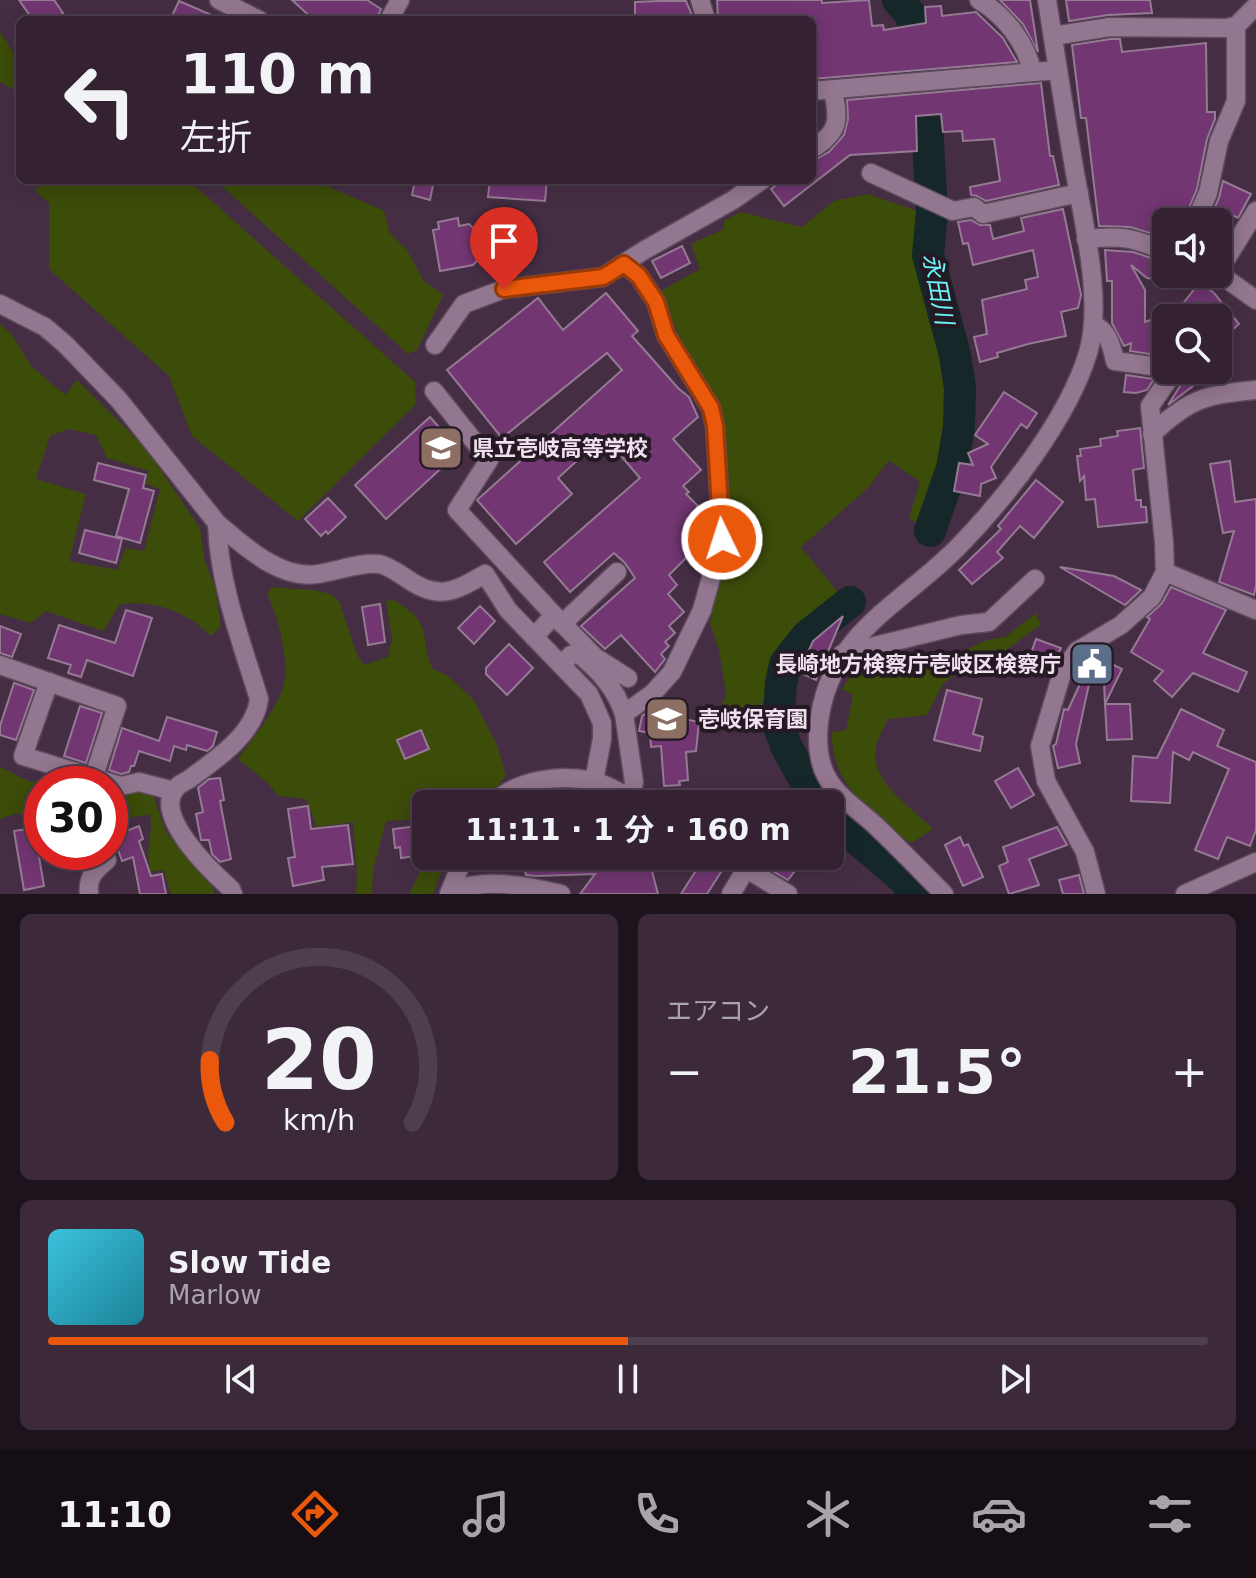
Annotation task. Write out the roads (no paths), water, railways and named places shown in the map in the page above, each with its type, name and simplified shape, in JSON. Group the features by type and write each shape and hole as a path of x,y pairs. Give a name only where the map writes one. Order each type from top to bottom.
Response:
{"street":[{"path":"219,0 251,16"},
{"path":"979,0 1010,27 1032,72"},
{"path":"944,894 873,823 839,795 824,771 818,749 819,722 823,696 842,654 867,626 958,548 1004,494 1051,431 1088,351 1093,324 1086,239 1047,0"},
{"path":"1053,36 1110,27 1174,29 1236,26 1256,6"},
{"path":"1201,208 1208,193 1219,141 1236,101 1236,26"},
{"path":"816,91 1058,70"},
{"path":"816,146 831,136 835,127 837,114 833,90"},
{"path":"871,173 953,211 974,207 983,214 1079,193"},
{"path":"435,345 464,304 504,289 603,277 756,184"},
{"path":"1232,250 1256,211"},
{"path":"1086,239 1117,236 1135,238 1152,245"},
{"path":"624,264 639,276 656,302 666,335 711,408 715,426 722,539 702,610 672,672 644,701 624,714"},
{"path":"1232,282 1256,300"},
{"path":"0,304 45,327 66,345 119,400 217,523 268,562 291,572 315,575 382,564 427,589 448,593 485,574 508,610 589,694 602,723 594,781"},
{"path":"1093,324 1102,328 1108,336 1115,361 1152,366"},
{"path":"1096,894 1085,852 1046,781 1040,746 1062,673 1077,651 1121,625 1152,597 1165,572 1150,406 1165,384"},
{"path":"1152,434 1185,405 1219,393 1256,390"},
{"path":"434,391 489,460 457,510 595,657 628,678"},
{"path":"217,523 229,604 259,699 257,711 224,753 174,791 171,803 174,821 189,846 233,894"},
{"path":"534,637 617,572"},
{"path":"1165,572 1256,610"},
{"path":"842,654 961,625 989,622 1035,579"},
{"path":"562,664 578,653 608,680 618,695 624,714 635,790"},
{"path":"0,665 117,706 97,766"},
{"path":"49,682 23,756 53,766"},
{"path":"515,790 546,779 568,778 594,781 613,790"},
{"path":"128,784 139,782 174,791"},
{"path":"1185,894 1256,862"},
{"path":"89,894 88,885 95,870"},
{"path":"450,892 459,870"},
{"path":"731,894 745,870"},
{"path":"748,870 788,894"},
{"path":"450,892 494,883 530,886 561,894"}],"waterway":[{"name":"永田川","path":"898,0 911,15 925,90 932,212 928,255 955,355 960,388 959,427 952,468 930,531"},
{"name":"永田川","path":"810,790 786,746 778,724 785,664 807,636 850,602"},
{"name":"永田川","path":"844,828 904,879 913,894"}],"place":[{"name":"県立壱岐高等学校","path":"441,448"},
{"name":"長崎地方検察庁壱岐区検察庁","path":"1092,664"},
{"name":"壱岐保育園","path":"667,719"}]}
